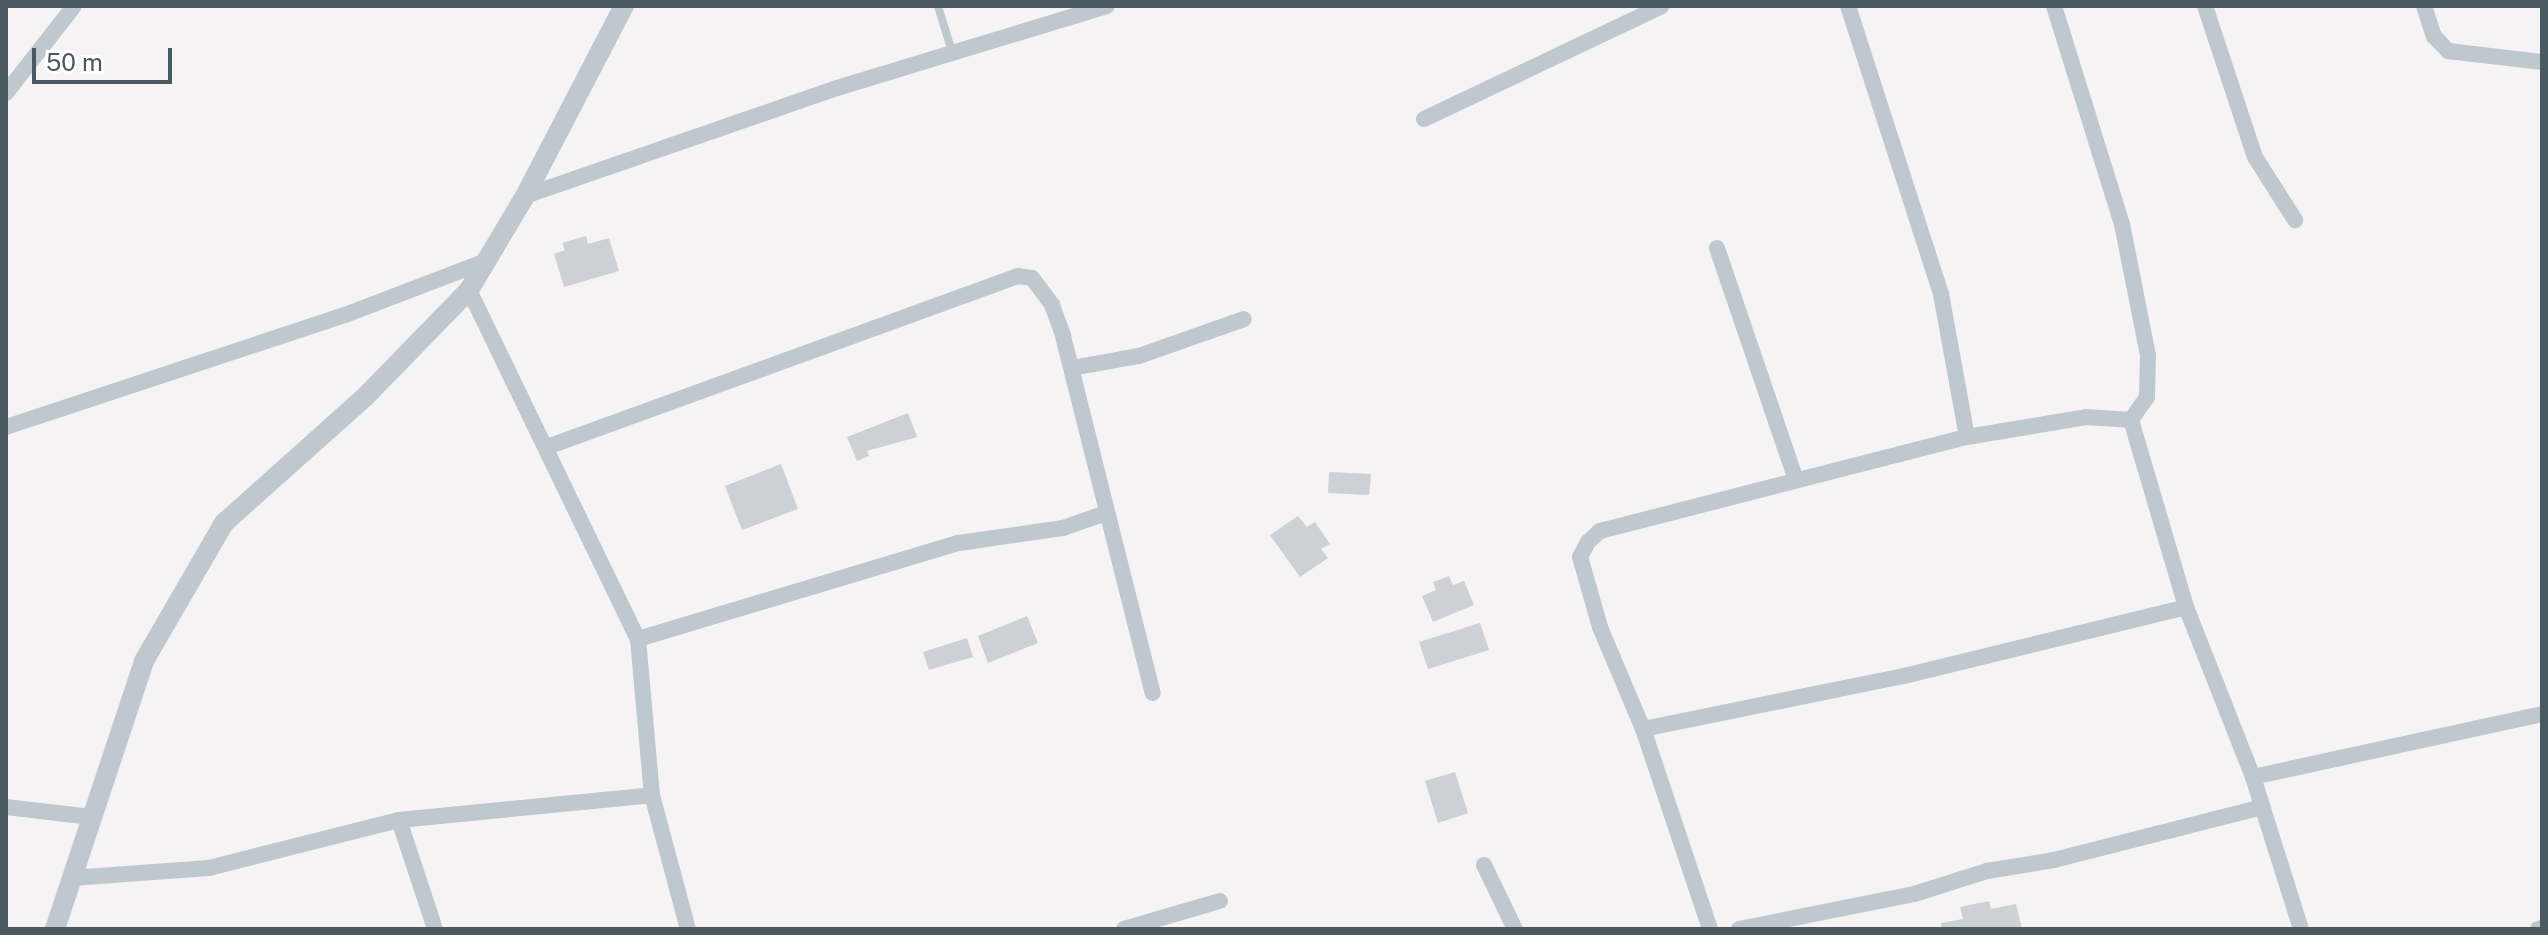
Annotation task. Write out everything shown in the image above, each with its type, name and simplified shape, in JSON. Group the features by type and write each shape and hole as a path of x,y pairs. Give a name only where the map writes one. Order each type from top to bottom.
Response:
{"street":[{"path":"6,93 74,6"},
{"path":"55,929 144,661 224,523 387,376 469,290 525,196 624,6"},
{"path":"525,196 837,88 1107,6"},
{"path":"1424,119 1662,6"},
{"path":"1848,6 1941,294 1967,437"},
{"path":"2054,6 2122,224 2148,355 2147,397 2131,420"},
{"path":"2205,6 2255,157 2295,220"},
{"path":"2424,6 2434,36 2448,51 2542,62"},
{"path":"1717,248 1796,480"},
{"path":"6,427 345,315 484,262"},
{"path":"547,447 1018,276 1032,278 1052,305 1072,368 1153,693"},
{"path":"469,290 638,639 652,795 688,929"},
{"path":"1072,368 1139,356 1244,319"},
{"path":"1710,929 1643,729 1600,627 1580,557 1588,542 1600,531 1967,437 2086,417 2131,420"},
{"path":"2131,420 2186,607 2253,777 2301,929"},
{"path":"638,639 959,543 1063,528 1106,513"},
{"path":"1643,729 1904,676 2186,607"},
{"path":"2253,777 2542,714"},
{"path":"72,878 209,868 399,820 652,795"},
{"path":"6,807 91,817"},
{"path":"1739,929 1914,894 1987,871 2054,860 2262,807"},
{"path":"399,820 435,929"},
{"path":"1484,865 1515,929"},
{"path":"1124,929 1220,901"}],"lane":[{"path":"938,6 953,55"}],"building":[{"path":"586,236 588,244 609,238 619,271 564,287 554,254 565,250 562,243"},
{"path":"908,413 917,437 867,451 869,456 857,461 847,437"},
{"path":"781,464 798,509 742,530 725,486"},
{"path":"1329,472 1371,474 1369,495 1328,493"},
{"path":"1298,516 1307,527 1315,522 1330,544 1321,549 1328,558 1300,577 1270,535"},
{"path":"1449,576 1453,585 1464,581 1474,605 1433,622 1422,596 1436,590 1433,582"},
{"path":"1027,616 1038,643 988,663 978,636"},
{"path":"1480,623 1489,650 1428,669 1419,642"},
{"path":"967,638 973,657 929,670 923,652"},
{"path":"1455,772 1468,813 1438,823 1425,781"},
{"path":"1989,901 1991,909 2016,904 2022,929 1942,929 1941,923 1963,919 1960,907"}]}
